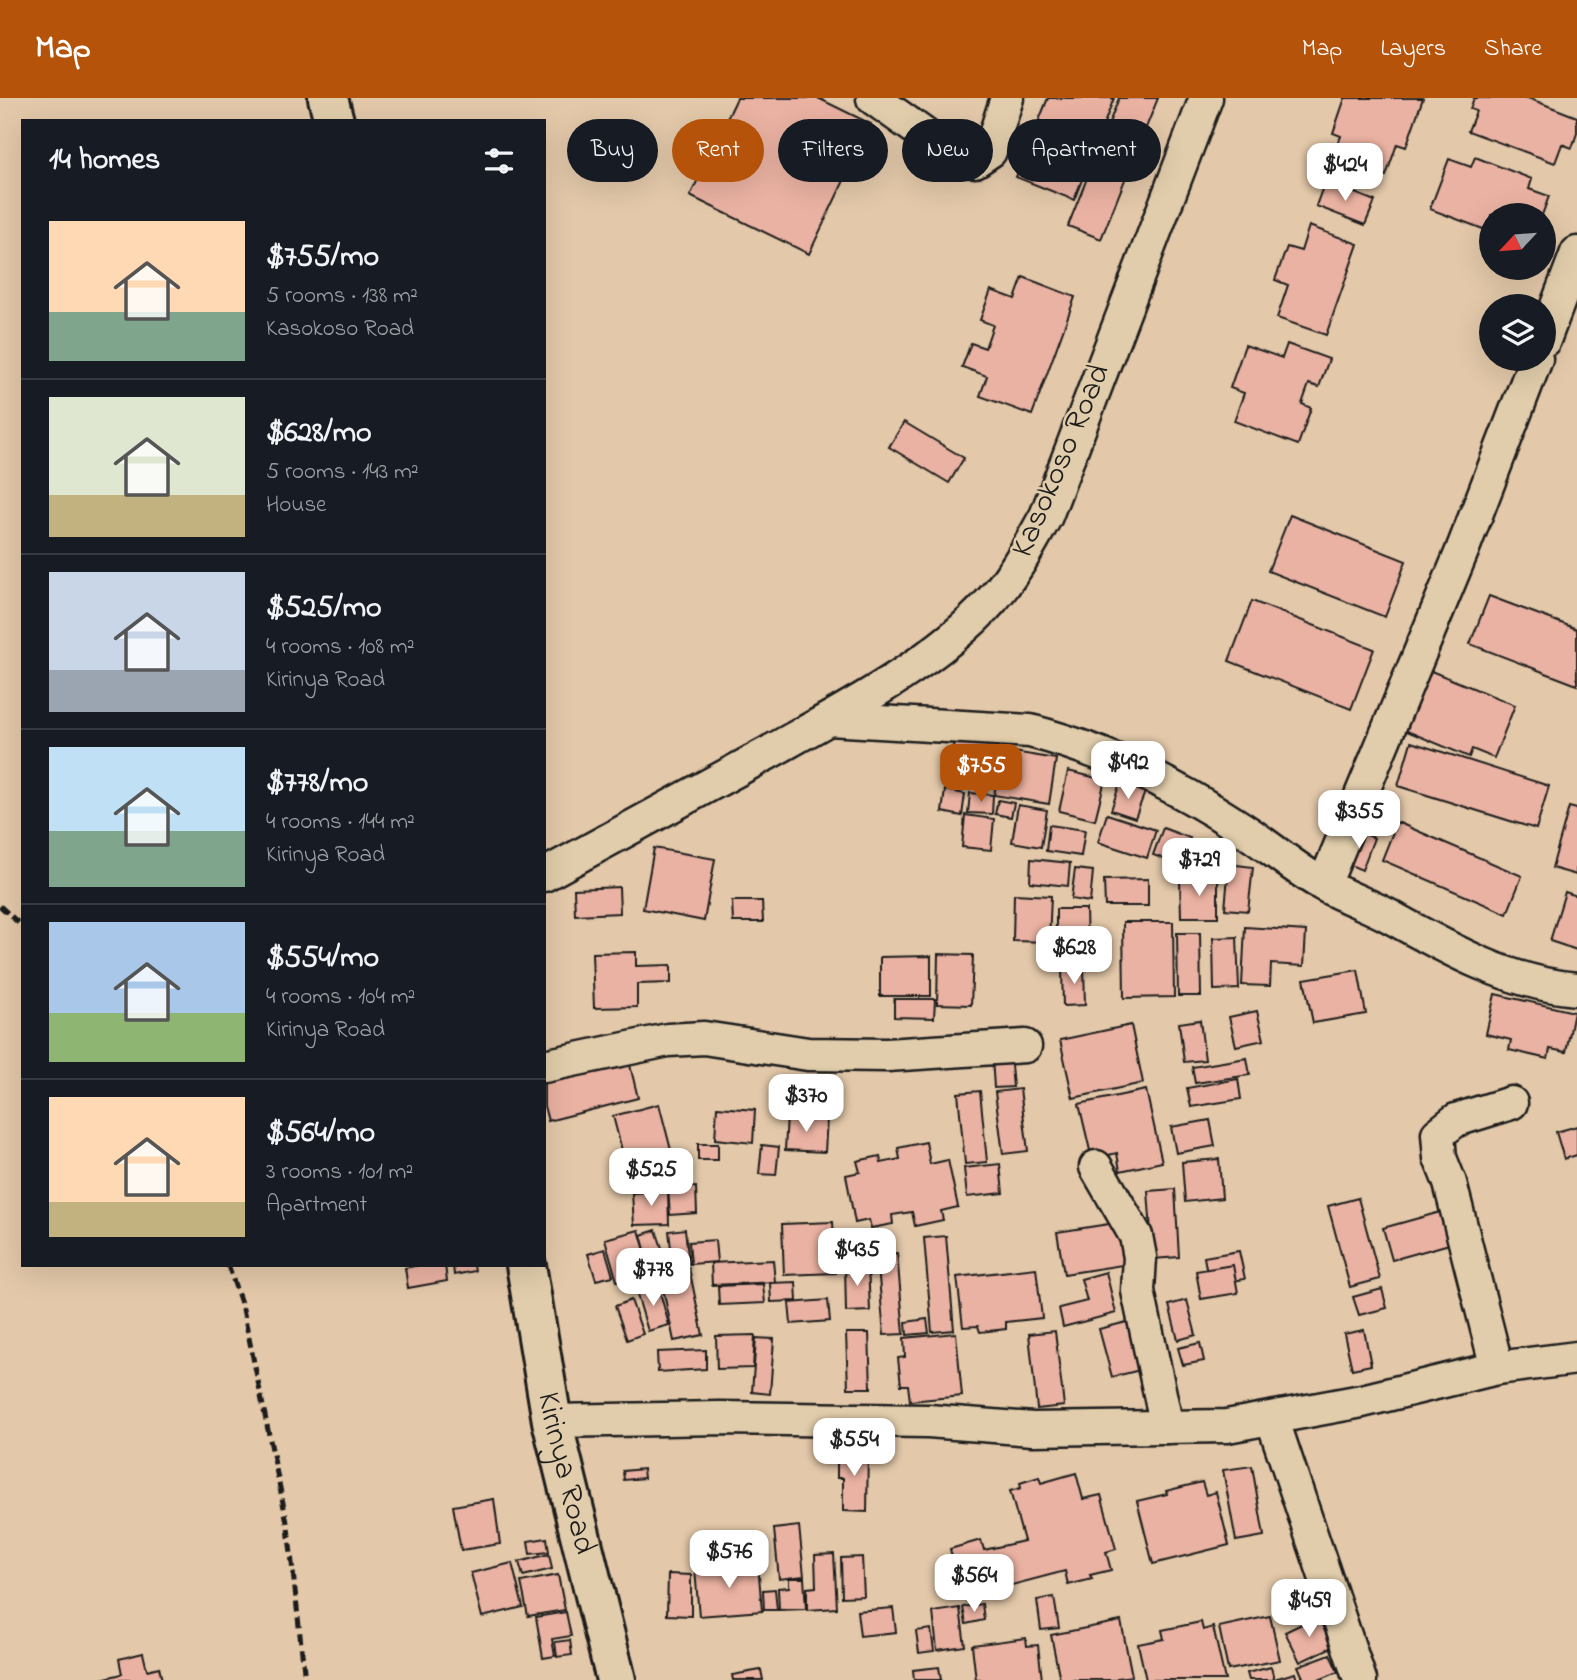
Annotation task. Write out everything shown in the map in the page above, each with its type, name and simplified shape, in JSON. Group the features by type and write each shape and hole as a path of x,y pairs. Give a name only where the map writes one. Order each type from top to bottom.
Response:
{"main road":[{"path":"328,98 333,119"},
{"name":"Kirinya Road","path":"526,1267 552,1421 616,1680"}],"street":[{"path":"873,98 950,153 975,161 990,151 1007,98"},
{"name":"Kasokoso Road","path":"546,874 829,719 908,669 962,629 1013,575 1046,516 1206,98"},
{"path":"1556,308 1577,253"},
{"path":"1324,885 1457,563 1531,371"},
{"path":"829,719 1030,731 1062,739 1127,766 1180,793 1240,827 1324,885 1438,944 1551,987 1577,989"},
{"path":"546,1066 668,1040 704,1038 808,1054 887,1055 1025,1046"},
{"path":"1497,1368 1450,1183 1440,1158 1438,1134 1456,1120 1511,1103"},
{"path":"1096,1167 1136,1236 1140,1257 1138,1291 1167,1427"},
{"path":"552,1421 720,1418 928,1421 1033,1429 1227,1426 1362,1401 1497,1368 1577,1358"},
{"path":"1272,1418 1360,1680"}],"building":[{"path":"737,98 818,98 861,119 778,119 778,182 843,182 809,254 690,196 697,182 764,182 764,119 727,119"},
{"path":"1048,98 1114,98 1106,119 1039,119"},
{"path":"1119,98 1158,98 1150,119 1111,119"},
{"path":"1345,98 1423,98 1406,147 1397,144 1386,176 1333,157 1341,136 1333,133"},
{"path":"1474,98 1528,98 1577,117 1577,133 1572,148 1562,144 1555,163 1468,131 1476,111 1470,109"},
{"path":"1475,157 1532,179 1529,189 1549,196 1546,203 1479,203 1479,227 1430,209 1449,159 1471,167"},
{"path":"1325,181 1375,201 1365,225 1316,206"},
{"path":"1029,182 1081,182 1074,200"},
{"path":"1086,182 1124,182 1101,239 1068,226"},
{"path":"1309,226 1358,244 1326,335 1277,318 1288,285 1275,280 1287,247 1301,251"},
{"path":"1023,277 1075,297 1032,415 980,396 987,376 962,367 971,343 985,348 993,325 980,320 991,290 1015,299"},
{"path":"1287,344 1329,359 1319,387 1309,384 1302,404 1311,408 1298,445 1234,421 1244,393 1230,388 1245,345 1282,358"},
{"path":"904,422 964,458 949,483 889,447"},
{"path":"1290,515 1406,561 1385,617 1268,571"},
{"path":"1489,596 1577,629 1577,685 1470,644"},
{"path":"1252,601 1374,649 1351,709 1229,661"},
{"path":"1426,669 1515,705 1494,758 1472,749 1469,757 1402,729"},
{"path":"955,737 997,746 992,767 951,758"},
{"path":"1411,742 1549,786 1536,829 1398,786"},
{"path":"1002,750 1056,759 1049,804 994,795"},
{"path":"1068,771 1105,780 1095,820 1059,811"},
{"path":"1120,783 1145,792 1135,818 1111,810"},
{"path":"945,790 965,794 962,816 942,812"},
{"path":"970,793 993,795 992,814 968,813"},
{"path":"998,800 1014,803 1011,817 995,814"},
{"path":"1018,805 1047,810 1041,847 1012,842"},
{"path":"1569,807 1577,809 1576,875 1552,868"},
{"path":"1107,814 1156,830 1147,858 1098,842"},
{"path":"965,815 994,819 991,850 962,847"},
{"path":"1397,822 1522,876 1507,914 1382,860"},
{"path":"1049,825 1085,830 1081,856 1046,851"},
{"path":"1163,828 1190,838 1180,865 1153,855"},
{"path":"1356,830 1374,838 1362,870 1343,862"},
{"path":"654,848 715,859 704,921 643,909"},
{"path":"1031,859 1070,863 1068,886 1030,882"},
{"path":"1229,864 1253,867 1248,911 1225,909"},
{"path":"1075,869 1093,871 1090,902 1071,899"},
{"path":"1218,878 1218,917 1181,917 1180,879"},
{"path":"1148,879 1148,906 1105,906 1104,880"},
{"path":"619,887 620,913 575,915 574,889"},
{"path":"1565,892 1577,896 1577,950 1550,941"},
{"path":"1014,894 1051,896 1049,942 1013,941"},
{"path":"732,901 762,901 763,922 733,922"},
{"path":"1056,909 1086,909 1087,944 1056,944"},
{"path":"1123,922 1173,922 1174,997 1124,998"},
{"path":"1245,927 1306,931 1304,966 1271,964 1270,986 1242,985"},
{"path":"1177,933 1200,933 1201,996 1178,996"},
{"path":"1237,937 1239,989 1214,990 1213,938"},
{"path":"636,952 636,966 671,965 671,983 637,984 637,1007 594,1008 592,953"},
{"path":"938,954 973,955 971,1005 937,1004"},
{"path":"931,956 931,996 880,996 880,957"},
{"path":"1084,967 1085,1005 1063,1006 1062,968"},
{"path":"1358,970 1366,1014 1313,1023 1304,979"},
{"path":"1495,994 1574,1012 1566,1052 1550,1049 1548,1059 1509,1050 1511,1040 1486,1034"},
{"path":"894,999 935,999 934,1018 894,1017"},
{"path":"1257,1011 1264,1040 1236,1046 1229,1017"},
{"path":"1200,1020 1205,1060 1184,1062 1179,1023"},
{"path":"1131,1025 1143,1083 1073,1098 1060,1040"},
{"path":"1010,1055 1013,1087 994,1088 992,1057"},
{"path":"1247,1058 1250,1075 1195,1083 1192,1067"},
{"path":"629,1061 638,1098 548,1121 546,1082"},
{"path":"1238,1079 1241,1099 1191,1107 1187,1088"},
{"path":"1020,1089 1028,1151 1003,1154 995,1092"},
{"path":"1146,1090 1162,1162 1120,1171 1117,1153 1092,1159 1079,1104"},
{"path":"980,1091 987,1162 965,1164 958,1093"},
{"path":"659,1104 677,1173 631,1185 613,1116"},
{"path":"717,1107 755,1110 753,1143 715,1139"},
{"path":"787,1116 827,1118 825,1152 785,1150"},
{"path":"1210,1120 1215,1146 1176,1153 1171,1127"},
{"path":"1577,1126 1577,1155 1564,1159 1556,1132"},
{"path":"926,1142 930,1164 948,1160 958,1207 941,1211 943,1220 915,1226 912,1212 892,1215 893,1224 871,1228 869,1220 855,1223 846,1175 860,1172 857,1161 880,1156 881,1163 900,1159 898,1148"},
{"path":"698,1144 718,1144 718,1160 698,1160"},
{"path":"762,1145 779,1147 776,1175 759,1174"},
{"path":"1219,1159 1222,1198 1185,1202 1182,1162"},
{"path":"1000,1164 1003,1193 967,1197 964,1168"},
{"path":"696,1187 697,1213 670,1215 668,1189"},
{"path":"1175,1189 1179,1257 1153,1259 1148,1191"},
{"path":"668,1191 669,1224 634,1225 632,1193"},
{"path":"1358,1198 1380,1279 1350,1287 1328,1206"},
{"path":"1444,1211 1453,1243 1392,1260 1383,1228"},
{"path":"833,1222 836,1273 784,1275 782,1224"},
{"path":"1122,1222 1129,1264 1064,1274 1057,1232"},
{"path":"685,1229 689,1264 673,1266 669,1231"},
{"path":"639,1230 651,1271 617,1281 605,1239"},
{"path":"656,1230 668,1266 651,1271 641,1235"},
{"path":"946,1236 954,1330 932,1332 924,1238"},
{"path":"715,1240 717,1262 691,1264 689,1242"},
{"path":"605,1249 613,1276 596,1280 588,1254"},
{"path":"1239,1251 1245,1279 1209,1285 1204,1257"},
{"path":"897,1253 904,1334 884,1335 877,1255"},
{"path":"773,1260 775,1282 712,1285 711,1263"},
{"path":"868,1263 870,1311 846,1312 845,1264"},
{"path":"1233,1265 1238,1293 1201,1299 1196,1271"},
{"path":"445,1267 447,1281 408,1288 405,1268"},
{"path":"453,1267 474,1267 475,1271 454,1275"},
{"path":"689,1268 703,1335 674,1341 660,1274"},
{"path":"1036,1268 1042,1318 1006,1322 1006,1329 980,1332 978,1326 963,1327 957,1277"},
{"path":"1106,1272 1116,1313 1063,1327 1059,1308 1087,1301 1081,1279"},
{"path":"796,1282 797,1301 771,1302 770,1283"},
{"path":"763,1284 765,1303 719,1305 718,1286"},
{"path":"658,1285 669,1325 648,1331 636,1291"},
{"path":"1382,1289 1387,1308 1359,1315 1353,1297"},
{"path":"631,1300 643,1334 627,1340 615,1306"},
{"path":"828,1300 830,1321 791,1324 789,1303"},
{"path":"1187,1300 1196,1335 1178,1340 1169,1305"},
{"path":"927,1319 929,1333 907,1335 906,1322"},
{"path":"1127,1322 1140,1370 1112,1377 1099,1329"},
{"path":"1364,1330 1371,1365 1352,1369 1344,1334"},
{"path":"1055,1331 1064,1406 1037,1409 1029,1334"},
{"path":"846,1333 869,1333 871,1388 848,1388"},
{"path":"956,1333 962,1396 910,1401 908,1385 901,1385 898,1358 905,1357 904,1338"},
{"path":"755,1335 753,1368 717,1369 716,1336"},
{"path":"756,1338 774,1339 770,1394 752,1392"},
{"path":"1200,1343 1204,1361 1183,1365 1178,1348"},
{"path":"706,1350 706,1369 658,1372 657,1352"},
{"path":"837,1448 868,1449 867,1512 843,1511 843,1478 837,1478"},
{"path":"1252,1466 1264,1536 1236,1541 1223,1470"},
{"path":"643,1469 644,1478 624,1480 623,1471"},
{"path":"1076,1473 1083,1499 1101,1495 1116,1549 1106,1552 1111,1570 1090,1575 1092,1579 1068,1585 1065,1571 962,1598 950,1549 981,1540 984,1550 1024,1541 1010,1491 1021,1488 1020,1483 1039,1477 1041,1483"},
{"path":"1202,1482 1206,1495 1216,1492 1229,1545 1153,1564 1137,1501"},
{"path":"494,1499 500,1544 461,1550 453,1506"},
{"path":"799,1526 804,1576 779,1579 774,1529"},
{"path":"547,1538 549,1552 530,1554 528,1541"},
{"path":"549,1554 552,1569 523,1576 519,1562"},
{"path":"834,1554 837,1608 807,1610 807,1588 816,1587 815,1555"},
{"path":"862,1557 864,1596 842,1597 841,1558"},
{"path":"512,1563 523,1607 482,1617 471,1573"},
{"path":"758,1564 762,1611 699,1616 695,1569"},
{"path":"668,1574 691,1575 691,1616 667,1615"},
{"path":"558,1575 565,1610 528,1616 521,1582"},
{"path":"789,1578 804,1578 806,1609 779,1610 778,1588 789,1587"},
{"path":"775,1589 777,1610 764,1610 763,1590"},
{"path":"1054,1597 1059,1628 1041,1630 1037,1600"},
{"path":"982,1604 984,1620 966,1624 963,1607"},
{"path":"893,1608 896,1632 860,1636 857,1611"},
{"path":"960,1608 965,1646 937,1650 933,1612"},
{"path":"566,1612 571,1636 552,1639 555,1656 543,1658 536,1617"},
{"path":"1270,1616 1280,1660 1228,1670 1219,1627"},
{"path":"1318,1616 1332,1647 1300,1662 1285,1632"},
{"path":"1121,1621 1132,1676 1117,1678 1118,1680 1060,1680 1051,1635"},
{"path":"1201,1622 1203,1630 1213,1627 1225,1680 1146,1680 1138,1644 1164,1639 1162,1630"},
{"path":"931,1629 934,1651 919,1653 916,1631"},
{"path":"1026,1638 1027,1646 1038,1645 1042,1680 976,1680 972,1645"},
{"path":"570,1640 572,1655 557,1657 555,1642"},
{"path":"143,1653 147,1670 159,1667 162,1680 97,1680 122,1674 119,1659"},
{"path":"1330,1654 1338,1672 1319,1680 1304,1680 1298,1666"},
{"path":"939,1667 941,1680 914,1680 913,1670"},
{"path":"1271,1667 1274,1679 1295,1673 1297,1680 1249,1680 1247,1673"},
{"path":"761,1670 763,1680 733,1680 732,1675"}],"railway":[{"path":"0,906 21,925"},
{"path":"229,1267 243,1309 288,1527 305,1680"}]}
